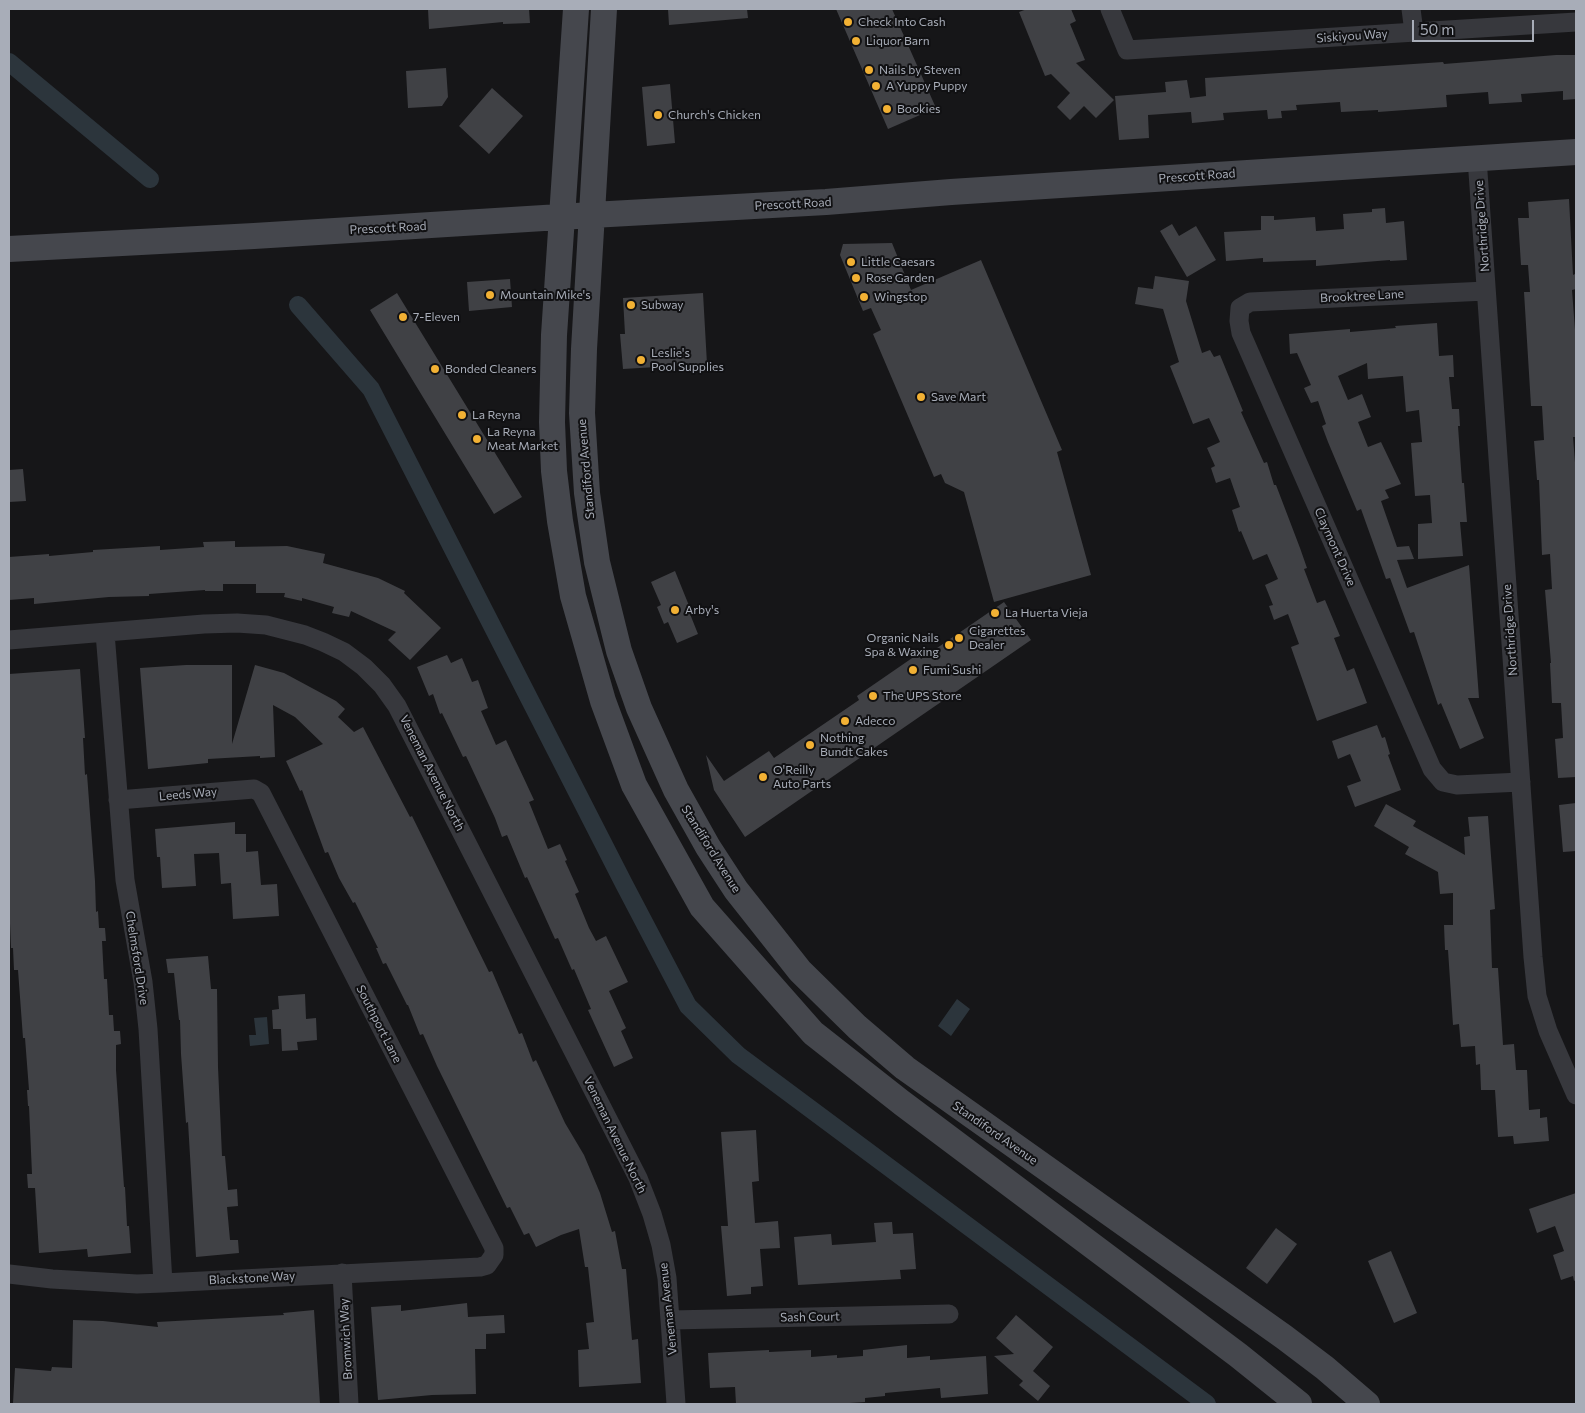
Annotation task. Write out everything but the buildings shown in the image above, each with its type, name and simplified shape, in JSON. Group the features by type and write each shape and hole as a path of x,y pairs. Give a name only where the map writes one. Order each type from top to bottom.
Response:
{"main road":[{"path":"576,9 554,335 554,471 573,596 603,701 634,785 702,907 813,1034 1238,1355 1299,1404"},
{"name":"Standiford Avenue","path":"604,9 584,349 582,413 584,458 591,524 602,588 619,651 639,708 683,804 736,890 800,971 857,1027 905,1068 1284,1337 1325,1368 1366,1404"},
{"name":"Prescott Road","path":"9,249 826,202 951,192 1576,152"},
{"path":"584,635 598,652 637,745 649,768 654,771 666,768"},
{"path":"846,1058 877,1069 953,1122 962,1125 967,1124 974,1118"}],"street":[{"name":"Siskiyou Way","path":"1110,9 1127,50 1576,22"},
{"path":"1411,9 1414,32"},
{"name":"Northridge Drive","path":"1477,158 1537,996 1548,1031 1576,1095"},
{"name":"Brooktree Lane","path":"1240,308 1250,302 1261,301 1486,291"},
{"name":"Claymont Drive","path":"1240,308 1239,321 1241,333 1432,769 1442,782 1457,785 1521,782"},
{"name":"Veneman Avenue North","path":"9,640 237,623 266,626 305,635 344,652 364,667 382,685 397,706 620,1142 638,1178 652,1214"},
{"name":"Chelmsford Drive","path":"105,633 125,880 143,982 148,1029 163,1283"},
{"name":"Leeds Way","path":"118,800 254,789 258,791"},
{"name":"Southport Lane","path":"258,791 494,1248 492,1259"},
{"name":"Veneman Avenue","path":"652,1214 661,1245 667,1278 676,1404"},
{"name":"Blackstone Way","path":"9,1274 52,1279 137,1284 480,1267 487,1265 492,1259"},
{"name":"Bromwich Way","path":"342,1273 349,1404"},
{"name":"Sash Court","path":"671,1320 949,1314"}],"shaded area":[{"path":"957,999 970,1009 951,1036 938,1026"},
{"path":"267,1017 269,1044 250,1046 249,1035 256,1035 254,1018"}],"waterway":[{"path":"9,62 150,179"},
{"path":"298,305 371,389 688,1006 738,1055 1207,1404"}],"place":[{"name":"Check Into Cash","path":"848,22"},
{"name":"Liquor Barn","path":"856,41"},
{"name":"Nails by Steven","path":"869,70"},
{"name":"A Yuppy Puppy","path":"876,86"},
{"name":"Bookies","path":"887,109"},
{"name":"Church's Chicken","path":"658,115"},
{"name":"Little Caesars","path":"851,262"},
{"name":"Rose Garden","path":"856,278"},
{"name":"Mountain Mike's","path":"490,295"},
{"name":"Wingstop","path":"864,297"},
{"name":"Subway","path":"631,305"},
{"name":"7-Eleven","path":"403,317"},
{"name":"Leslie's Pool Supplies","path":"641,360"},
{"name":"Bonded Cleaners","path":"435,369"},
{"name":"Save Mart","path":"921,397"},
{"name":"La Reyna","path":"462,415"},
{"name":"La Reyna Meat Market","path":"477,439"},
{"name":"Arby's","path":"675,610"},
{"name":"La Huerta Vieja","path":"995,613"},
{"name":"Cigarettes Dealer","path":"959,638"},
{"name":"Organic Nails Spa & Waxing","path":"949,645"},
{"name":"Fumi Sushi","path":"913,670"},
{"name":"The UPS Store","path":"873,696"},
{"name":"Adecco","path":"845,721"},
{"name":"Nothing Bundt Cakes","path":"810,745"},
{"name":"O'Reilly Auto Parts","path":"763,777"}]}
